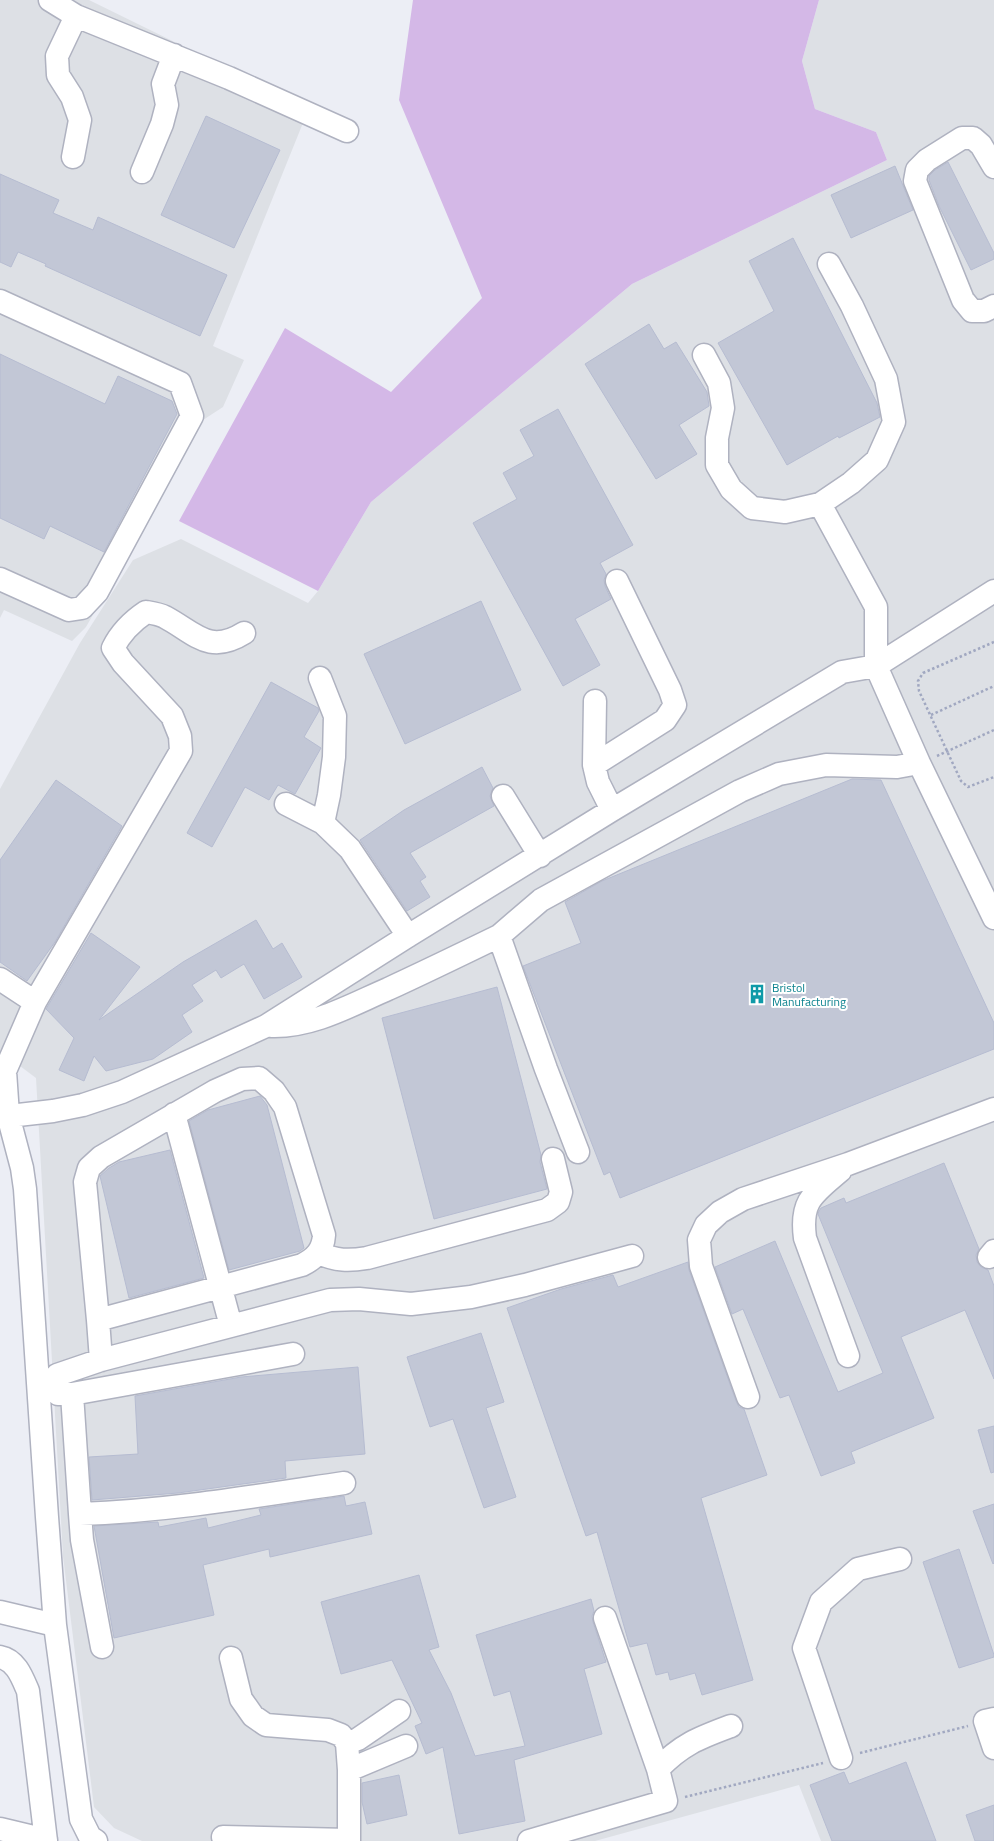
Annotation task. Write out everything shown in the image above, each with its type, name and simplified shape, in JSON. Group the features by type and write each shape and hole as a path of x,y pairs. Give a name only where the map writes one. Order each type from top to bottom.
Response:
{"street":[{"path":"50,0 76,16 174,55 347,131"},
{"path":"73,157 80,120 72,97 58,75 57,56 76,16"},
{"path":"142,172 162,124 167,106 163,84 174,55"},
{"path":"994,167 981,145 973,138 962,138 927,160 916,170 915,181 963,300 972,311 984,311 994,306"},
{"path":"704,354 719,383 723,408 717,438 717,465 730,489 752,508 785,512 820,504 851,483 877,460 894,422 886,379 852,306 829,264"},
{"path":"0,301 180,383 192,416 97,592 82,608 69,610 0,579"},
{"path":"820,504 876,606 876,666 919,763 994,918"},
{"path":"594,765 665,720 675,705 670,690 617,581"},
{"path":"3,1114 53,1111 83,1105 122,1092 266,1026 612,810 842,672 876,666 994,591"},
{"path":"96,1841 90,1837 81,1819 56,1625 46,1517 44,1386 22,1168 3,1114 5,1072 35,1002 181,751 180,736 172,716 123,663 113,648 119,635 131,622 146,612 164,616 194,636 209,642 220,643 232,640 244,633"},
{"path":"320,678 335,716 334,757 330,795 323,823"},
{"path":"595,701 594,765 598,782 612,810"},
{"path":"266,1026 287,1026 339,1011 459,956 499,936 541,900 740,791 779,774 826,765 897,767 919,763"},
{"path":"503,796 540,856"},
{"path":"286,804 323,823 350,849 408,936"},
{"path":"499,936 578,1152"},
{"path":"0,979 35,1002"},
{"path":"98,1320 302,1265 319,1253 324,1243 324,1234 285,1107 274,1091 259,1078 242,1079 215,1091 101,1157 89,1168 85,1182 101,1360"},
{"path":"748,1397 701,1266 699,1240 706,1225 720,1212 743,1199 848,1164 994,1109"},
{"path":"174,1114 230,1326"},
{"path":"319,1253 330,1258 346,1261 367,1258 547,1210 558,1202 561,1192 553,1159"},
{"path":"848,1164 822,1187 808,1203 802,1220 805,1238 848,1356"},
{"path":"44,1386 57,1375 101,1360 330,1300 412,1304 471,1297 525,1285 632,1256"},
{"path":"44,1386 59,1395 72,1394 293,1354"},
{"path":"72,1394 82,1540 102,1647"},
{"path":"80,1514 202,1504 344,1483"},
{"path":"840,1758 804,1648 821,1602 858,1568 900,1560"},
{"path":"0,1612 56,1625"},
{"path":"529,1841 666,1801 658,1769 605,1618"},
{"path":"0,1657 6,1658 20,1671 28,1691 46,1841 0,1829"},
{"path":"223,1837 348,1840 349,1770 347,1743 341,1735 328,1730 266,1725 253,1716 241,1699 231,1658"},
{"path":"347,1743 358,1739 399,1712"},
{"path":"989,1720 994,1748"},
{"path":"658,1769 669,1757 690,1742 731,1726"},
{"path":"349,1770 406,1746"}],"path":[{"path":"994,642 923,673 918,680 919,691 961,781 968,787 994,777"},
{"path":"930,716 994,686"},
{"path":"946,752 994,730"}],"shaded area":[{"path":"0,0 89,0 309,108 213,346 244,360 223,407 203,420 86,627 72,641 4,610 0,618"},
{"path":"413,0 819,0 802,61 815,109 876,132 887,160 632,284 371,502 318,591 179,521 285,328 391,392 482,298 399,100"},
{"path":"819,0 994,0 994,1841 821,1841 799,1785 595,1841 142,1841 114,1828 94,1807 63,1556 36,1078 0,1051 0,789 80,643 133,560 181,539 308,603 318,591 371,502 632,284 887,160 876,132 815,109 802,61"}],"building":[{"path":"206,116 280,150 234,248 161,215"},
{"path":"948,162 994,253 994,259 971,270 939,206 929,180 929,176 935,170"},
{"path":"895,166 913,210 851,238 831,195"},
{"path":"0,174 59,200 53,213 93,230 98,217 227,275 200,336 18,252 11,267 0,262"},
{"path":"793,238 877,403 880,417 839,438 838,436 787,465 718,343 774,311 749,261"},
{"path":"649,324 664,349 676,342 707,392 709,406 679,425 697,454 656,479 585,364"},
{"path":"0,354 105,404 118,376 172,401 177,414 104,552 50,526 44,539 0,518"},
{"path":"558,409 633,545 600,563 606,574 605,586 611,599 575,619 600,665 563,686 473,523 517,499 503,473 534,456 520,430"},
{"path":"481,601 521,690 405,744 364,654"},
{"path":"271,682 318,708 319,711 304,737 321,748 295,794 278,785 269,800 245,787 212,847 187,833"},
{"path":"482,767 493,788 490,796 494,806 410,853 426,877 420,881 430,897 407,911 360,840 404,810"},
{"name":"Bristol Manufacturing","path":"852,779 881,780 994,1023 994,1049 620,1198 610,1172 604,1175 523,966 581,943 565,902 602,881"},
{"path":"56,780 122,826 55,942 27,981 0,962 0,860"},
{"path":"256,920 273,949 282,943 302,977 264,999 244,964 221,978 216,970 192,985 203,1001 182,1015 192,1032 153,1059 106,1071 94,1056 84,1081 59,1070 74,1038 46,1009 91,933 140,967 99,1020 183,962"},
{"path":"497,987 541,1155 540,1162 547,1189 434,1219 382,1018"},
{"path":"260,1096 267,1105 304,1248 300,1251 229,1270 189,1121 208,1110"},
{"path":"170,1150 204,1278 129,1298 100,1176 119,1162"},
{"path":"944,1163 979,1249 976,1255 977,1262 981,1267 988,1270 994,1286 994,1379 965,1310 901,1337 934,1418 851,1452 855,1463 821,1476 789,1395 780,1398 743,1309 732,1314 715,1267 775,1241 838,1392 883,1373 818,1214 821,1208 844,1198 846,1203"},
{"path":"688,1262 689,1270 736,1401 739,1407 744,1409 767,1475 701,1498 753,1680 702,1695 695,1673 670,1680 668,1672 656,1675 647,1643 630,1647 597,1532 586,1536 507,1308 561,1289 613,1275 618,1287"},
{"path":"481,1333 504,1402 486,1408 516,1497 484,1508 453,1419 430,1427 407,1357"},
{"path":"358,1367 365,1454 285,1461 286,1478 178,1493 92,1500 89,1457 138,1454 135,1396 241,1377"},
{"path":"994,1426 994,1472 991,1473 978,1430"},
{"path":"344,1496 346,1506 365,1502 372,1534 270,1557 269,1549 203,1565 214,1615 114,1638 94,1526 158,1522 159,1527 206,1518 208,1528 261,1515 259,1509"},
{"path":"994,1504 994,1563 993,1564 973,1511"},
{"path":"959,1549 994,1657 959,1668 923,1562"},
{"path":"419,1575 439,1647 429,1650 451,1693 475,1756 525,1746 510,1691 494,1696 476,1635 591,1599 594,1611 592,1616 593,1622 606,1662 584,1669 602,1734 514,1760 525,1821 459,1834 443,1747 426,1754 415,1726 422,1723 392,1660 341,1674 321,1602"},
{"path":"906,1762 936,1841 832,1841 810,1785 844,1772 849,1784"},
{"path":"399,1775 407,1815 367,1824 362,1802 362,1783"},
{"path":"994,1805 994,1841 975,1841 966,1815"}],"place":[{"name":"Bristol Manufacturing","path":"757,994"}]}
